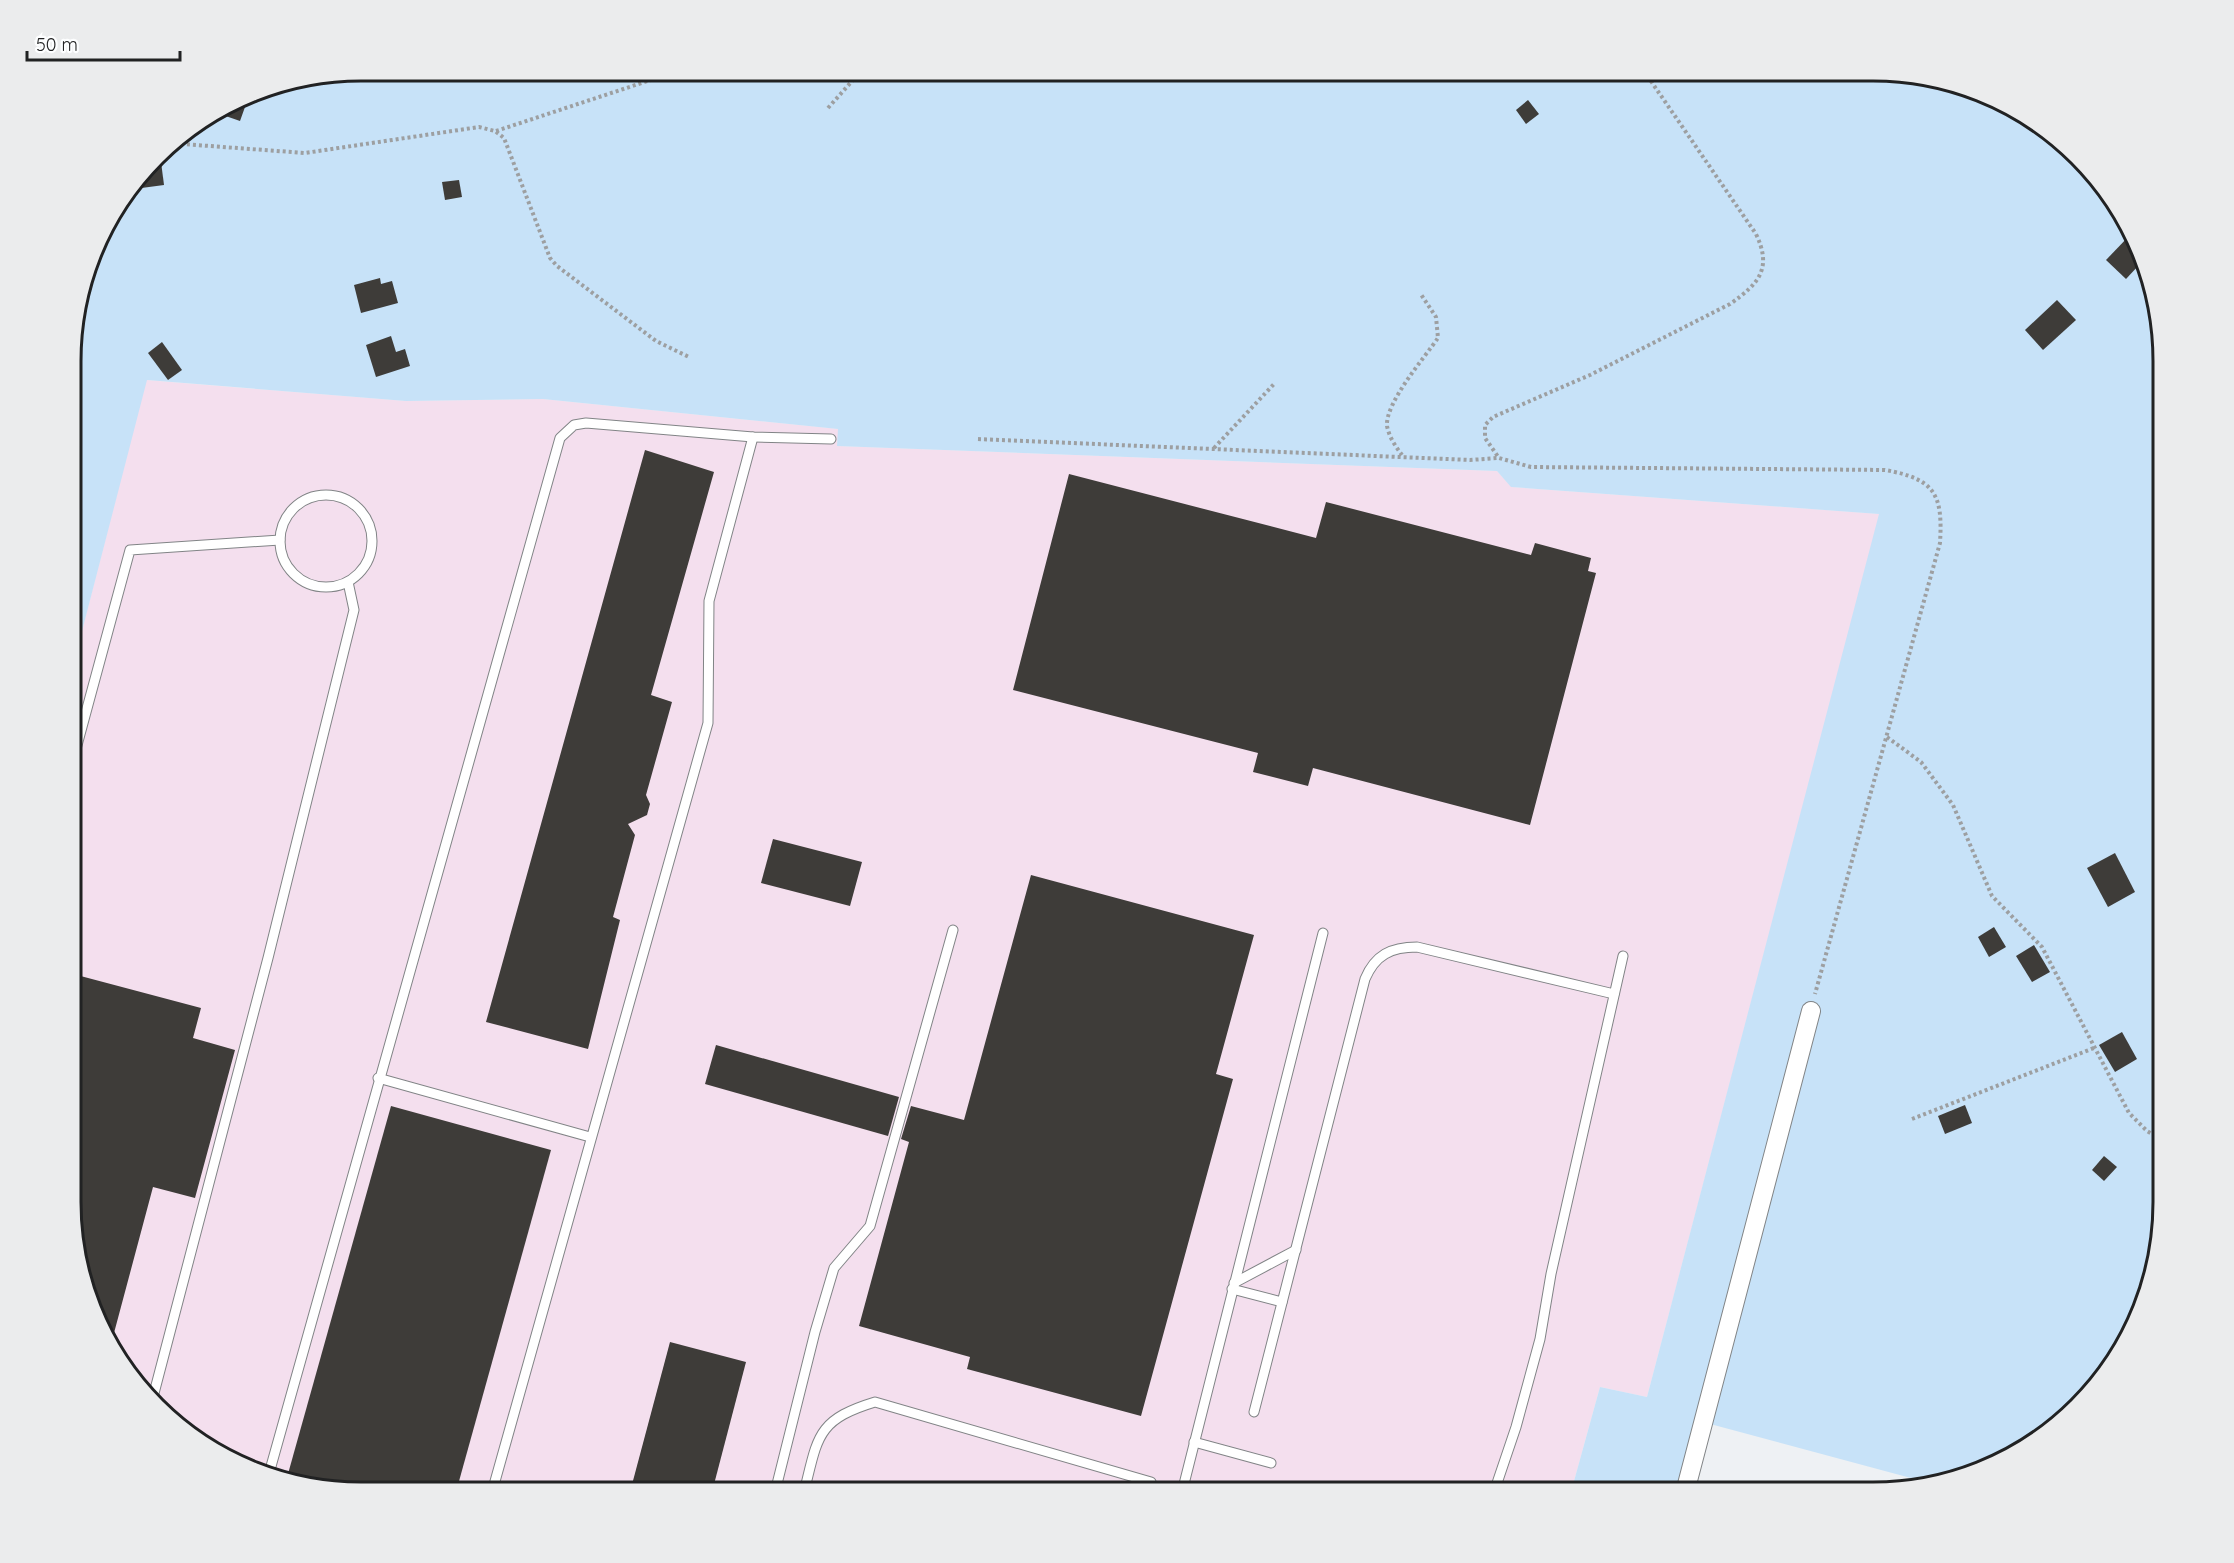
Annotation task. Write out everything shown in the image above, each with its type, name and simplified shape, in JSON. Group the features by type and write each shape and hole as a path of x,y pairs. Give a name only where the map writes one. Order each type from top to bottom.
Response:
{"street":[{"path":"1688,1482 1811,1011"}],"lane":[{"path":"270,1467 560,438 574,425 586,423 753,437 831,440"},
{"path":"495,1482 708,723 709,601 753,437"},
{"path":"319,495 344,498 364,515 372,535 372,546 364,567 348,582 325,588 302,581 285,563 280,540 287,515 302,502 319,495"},
{"path":"81,731 130,550 280,540"},
{"path":"155,1391 268,957 354,610 348,582"},
{"path":"778,1482 815,1332 834,1268 870,1226 953,930"},
{"path":"1184,1482 1323,933"},
{"path":"1254,1412 1369,969 1383,954 1393,949 1417,947 1614,994"},
{"path":"1497,1482 1516,1427 1540,1339 1551,1274 1623,956"},
{"path":"378,1078 590,1137"},
{"path":"1233,1286 1296,1250"},
{"path":"1233,1286 1282,1302"},
{"path":"807,1482 817,1444 825,1426 847,1410 875,1402 1151,1482"},
{"path":"1194,1442 1271,1463"}],"path":[{"path":"495,131 648,81"},
{"path":"828,108 852,81"},
{"path":"1499,458 1485,438 1485,425 1492,417 1590,375 1730,304 1742,296 1764,265 1765,253 1756,234 1651,81"},
{"path":"185,144 304,153 479,127 495,131 504,138 550,258 557,266 656,341 689,357"},
{"path":"1402,456 1387,425 1390,409 1438,338 1436,317 1420,293"},
{"path":"1213,448 1274,384"},
{"path":"978,439 1470,460 1499,458 1531,466 1885,470 1908,474 1925,483 1935,495 1942,512 1940,543 1811,1011"},
{"path":"1887,737 1921,762 1953,805 1992,896 2042,947 2129,1113 2153,1134"},
{"path":"1912,1119 2094,1048"}],"shaded area":[{"path":"361,81 1873,81 1927,86 1963,96 1997,110 2028,128 2058,151 2083,176 2106,206 2132,254 2151,325 2153,361 2153,1202 2148,1256 2138,1292 2124,1326 2095,1372 2058,1412 2013,1444 1963,1467 1915,1479 1699,1421 1683,1482 1574,1482 1600,1387 1647,1397 1879,514 1511,487 1497,471 837,446 838,429 543,399 406,401 147,380 81,635 81,361 86,307 102,254 119,221 139,191 163,163 191,139 221,119 254,102 325,83"},
{"path":"146,380 406,401 543,399 839,429 837,446 1497,471 1512,487 1880,514 1647,1397 1600,1387 1574,1482 361,1482 307,1477 254,1461 221,1444 191,1424 163,1400 128,1357 102,1309 86,1256 81,1202 81,635"}],"building":[{"path":"1528,100 1539,114 1526,124 1516,110"},
{"path":"245,106 240,121 226,116"},
{"path":"161,165 164,185 141,188"},
{"path":"459,180 462,197 445,200 442,182"},
{"path":"2125,240 2137,267 2126,279 2106,260"},
{"path":"380,278 381,284 392,281 398,303 361,313 354,285"},
{"path":"2057,300 2076,320 2043,350 2025,330"},
{"path":"391,336 396,352 405,349 410,366 376,377 366,345"},
{"path":"162,342 182,370 168,380 148,353"},
{"path":"645,450 714,472 651,695 672,702 646,795 650,804 647,815 628,824 635,835 613,917 620,920 588,1049 486,1022"},
{"path":"1069,474 1316,538 1326,502 1531,555 1535,543 1591,558 1588,571 1596,573 1530,825 1313,768 1308,786 1253,772 1258,753 1013,690"},
{"path":"773,839 862,862 850,906 761,883"},
{"path":"2115,853 2135,892 2108,907 2087,868"},
{"path":"1031,875 1254,935 1216,1074 1233,1079 1141,1416 967,1369 970,1357 859,1326 909,1142 901,1139 911,1106 964,1120"},
{"path":"1994,927 2006,947 1989,957 1978,937"},
{"path":"2034,945 2050,972 2032,982 2016,956"},
{"path":"81,976 201,1008 193,1038 235,1050 195,1198 153,1187 114,1333 96,1292 83,1238"},
{"path":"2122,1032 2137,1059 2115,1072 2099,1045"},
{"path":"716,1045 899,1097 888,1136 705,1084"},
{"path":"1965,1105 1972,1123 1945,1134 1938,1116"},
{"path":"391,1106 551,1150 459,1482 325,1480 289,1472"},
{"path":"2104,1156 2117,1167 2104,1181 2092,1170"},
{"path":"670,1342 746,1362 715,1482 633,1482"}]}
